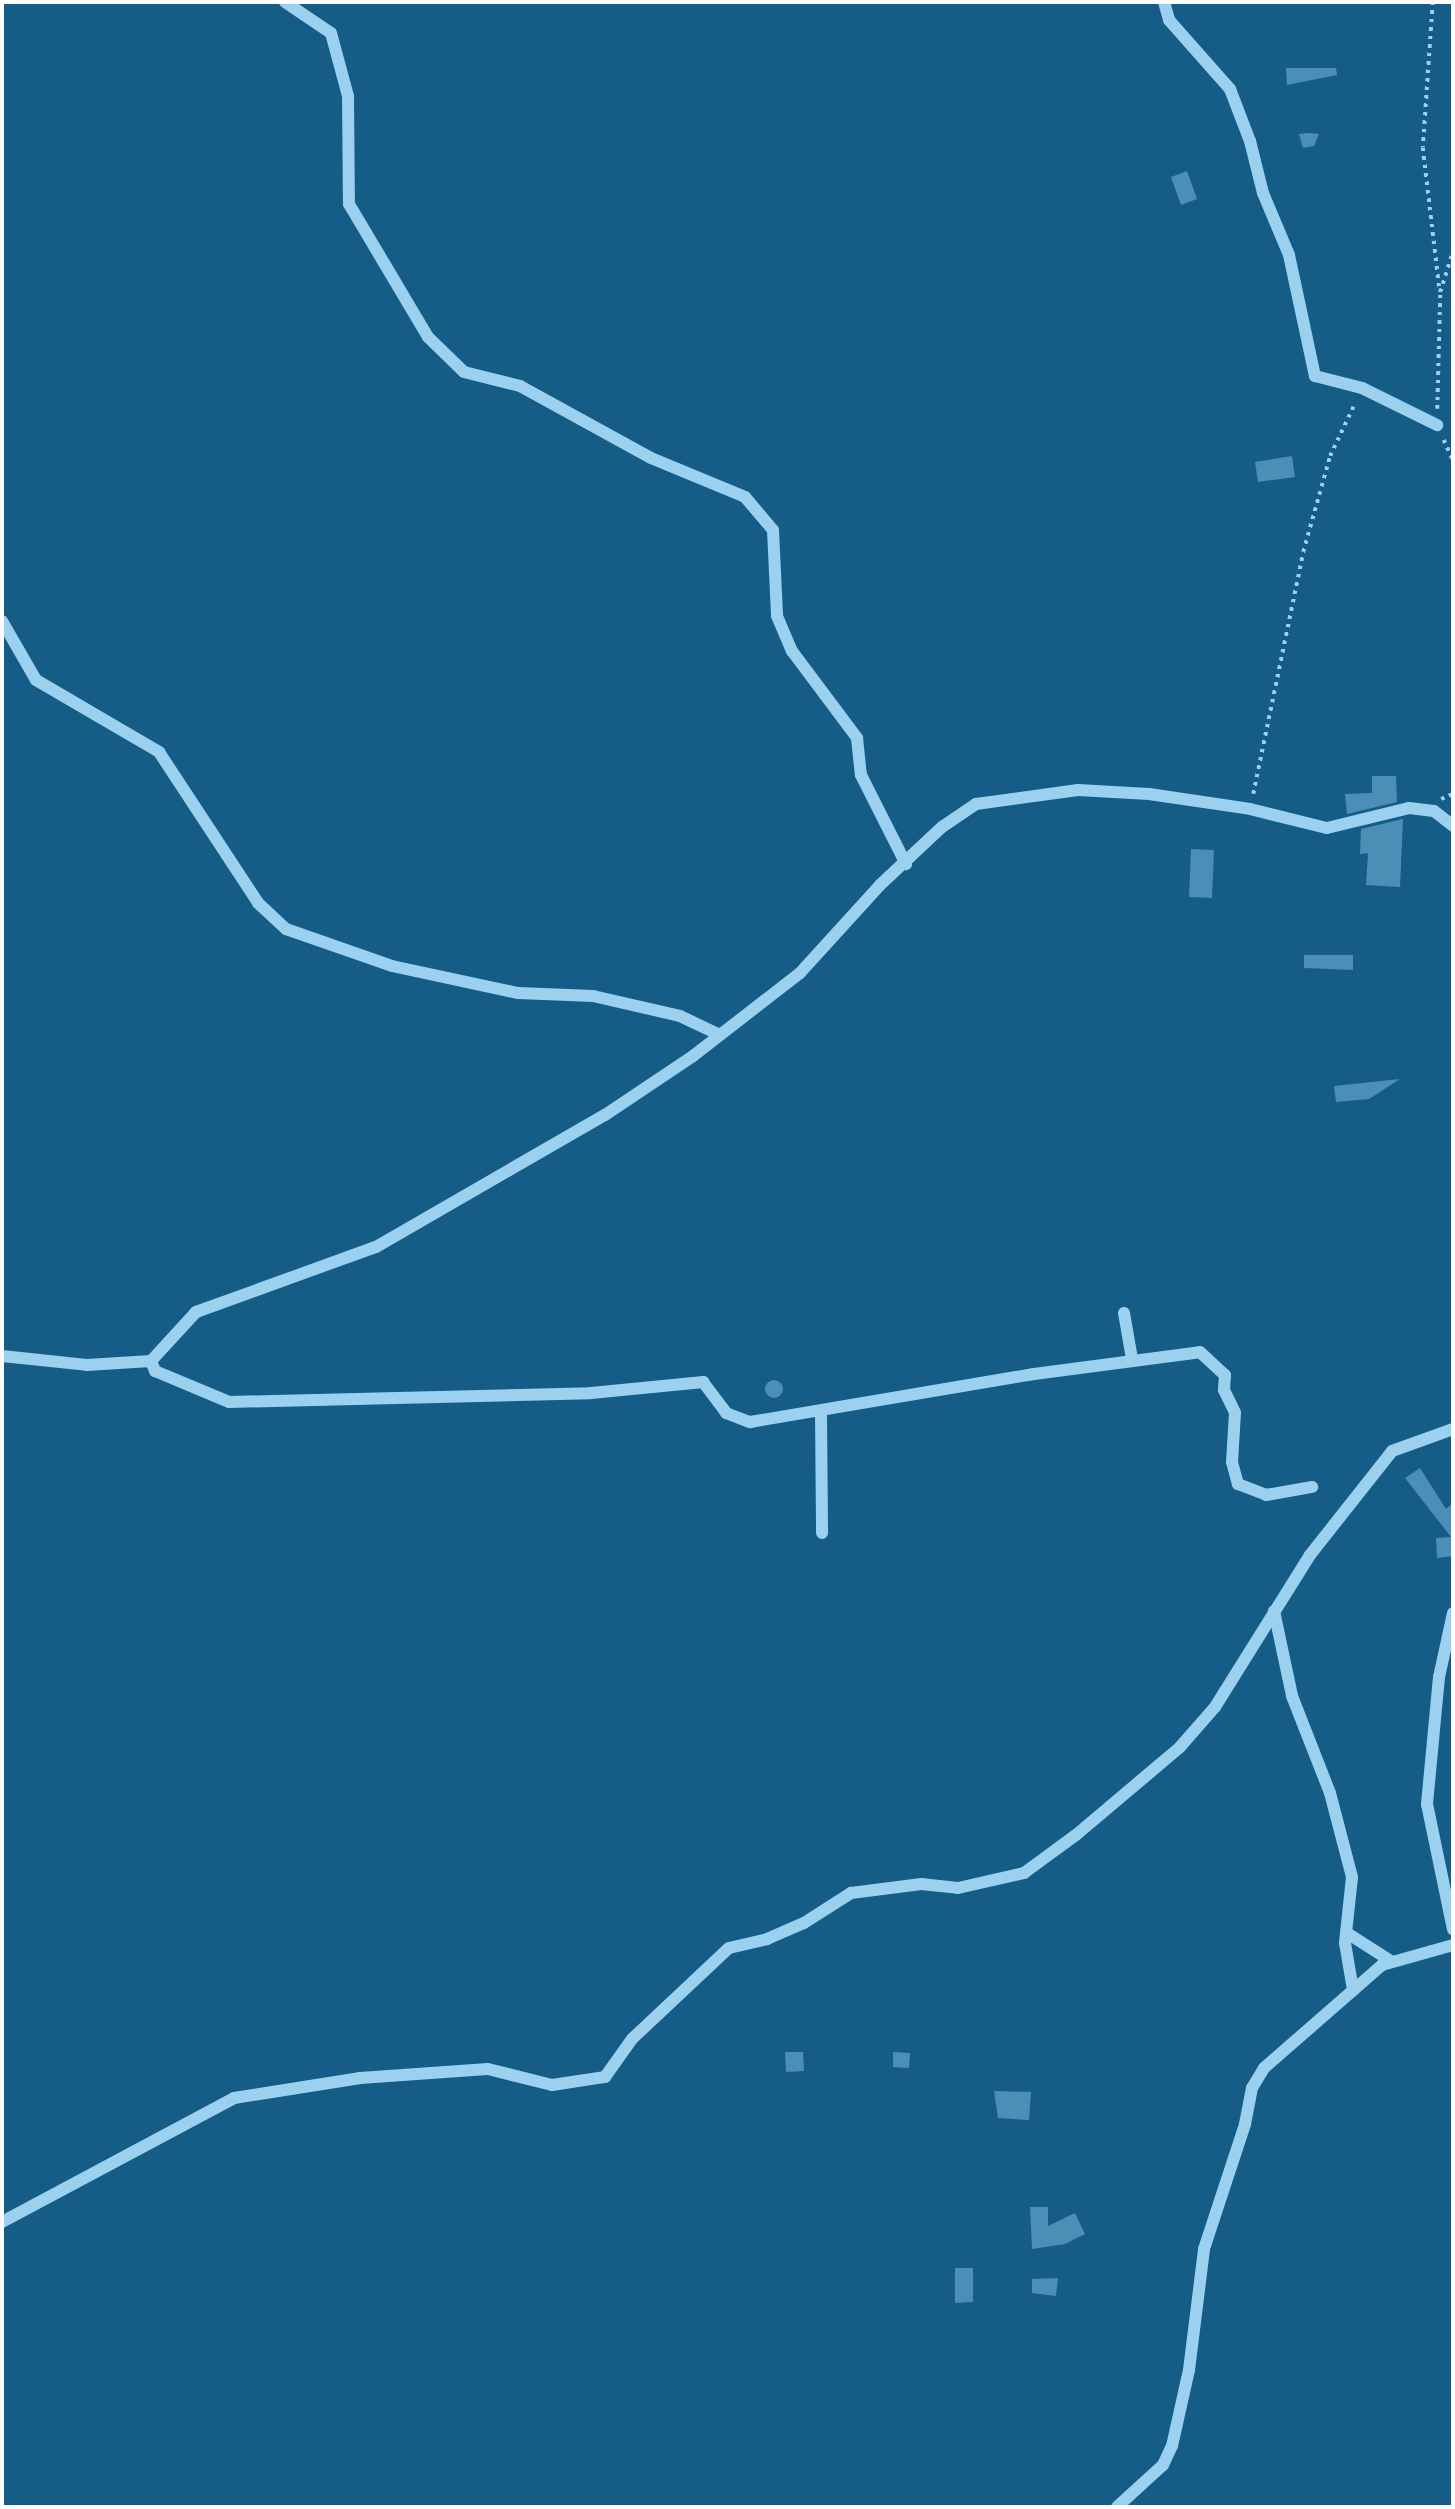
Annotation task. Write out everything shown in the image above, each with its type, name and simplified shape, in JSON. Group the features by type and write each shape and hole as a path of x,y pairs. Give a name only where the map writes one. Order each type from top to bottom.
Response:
{"street":[{"path":"285,2 331,33 348,96 349,204 428,337 464,372 520,386 651,458 745,497 773,530 777,616 792,651 856,738 861,775 906,864"},
{"path":"1164,2 1169,20 1230,89 1250,141 1263,193 1289,255 1315,376 1362,388 1437,425"},
{"path":"2,621 36,680 159,752 258,903 286,929 391,966 518,993 593,996 680,1016 720,1035"},
{"path":"2,1356 87,1365 151,1361 196,1312 376,1247 605,1115 720,1035 800,973 880,885 906,864 942,827 976,804 1023,795 1078,790 1149,794 1250,809 1327,828 1409,808 1434,811 1453,826"},
{"path":"1124,1313 1132,1359"},
{"path":"151,1361 155,1371 229,1402 591,1392 703,1382 726,1412 750,1422 821,1413 1132,1359 1200,1352 1210,1357 1226,1375 1224,1390 1235,1413 1232,1462 1238,1484 1266,1495 1312,1487"},
{"path":"821,1413 822,1533"},
{"path":"2,2222 234,2098 360,2077 488,2069 552,2085 605,2077 632,2039 729,1948 767,1939 804,1923 851,1893 921,1884 958,1888 1024,1873 1076,1835 1180,1747 1215,1707 1310,1555 1392,1451 1453,1429"},
{"path":"1274,1611 1292,1696 1344,1839 1352,1877 1348,1933 1353,1990"},
{"path":"1453,1614 1439,1677 1427,1804 1453,1928"},
{"path":"1348,1933 1391,1961"},
{"path":"1117,2507 1163,2465 1171,2446 1189,2370 1204,2249 1245,2124 1252,2088 1264,2068 1353,1990 1391,1961 1453,1945"}],"path":[{"path":"1433,2 1423,148 1440,292 1437,425 1453,460"},
{"path":"1440,292 1453,251"},
{"path":"1250,809 1303,552 1330,456 1362,388"}],"building":[{"path":"1286,68 1336,68 1337,75 1287,85"},
{"path":"1299,134 1319,134 1314,146 1303,148"},
{"path":"1187,171 1197,199 1181,205 1171,177"},
{"path":"1292,456 1295,477 1258,482 1255,462"},
{"path":"1372,776 1396,776 1397,802 1347,814 1345,794 1372,793"},
{"path":"1403,819 1400,887 1366,885 1368,853 1360,854 1361,829"},
{"path":"1191,849 1214,850 1212,898 1189,897"},
{"path":"1304,955 1353,955 1353,970 1304,968"},
{"path":"1400,1079 1369,1099 1336,1102 1334,1086"},
{"path":"774,1380 780,1383 783,1389 780,1395 774,1398 768,1395 765,1389 768,1383"},
{"path":"1420,1468 1446,1509 1453,1503 1453,1556 1437,1558 1436,1538 1451,1537 1405,1478"},
{"path":"785,2052 803,2052 804,2071 786,2072"},
{"path":"893,2052 910,2053 909,2068 893,2067"},
{"path":"994,2091 1031,2092 1029,2120 998,2118"},
{"path":"1030,2207 1048,2207 1048,2226 1075,2213 1085,2234 1065,2244 1032,2249"},
{"path":"955,2268 973,2268 973,2302 955,2303"},
{"path":"1058,2278 1056,2296 1032,2293 1032,2279"}]}
